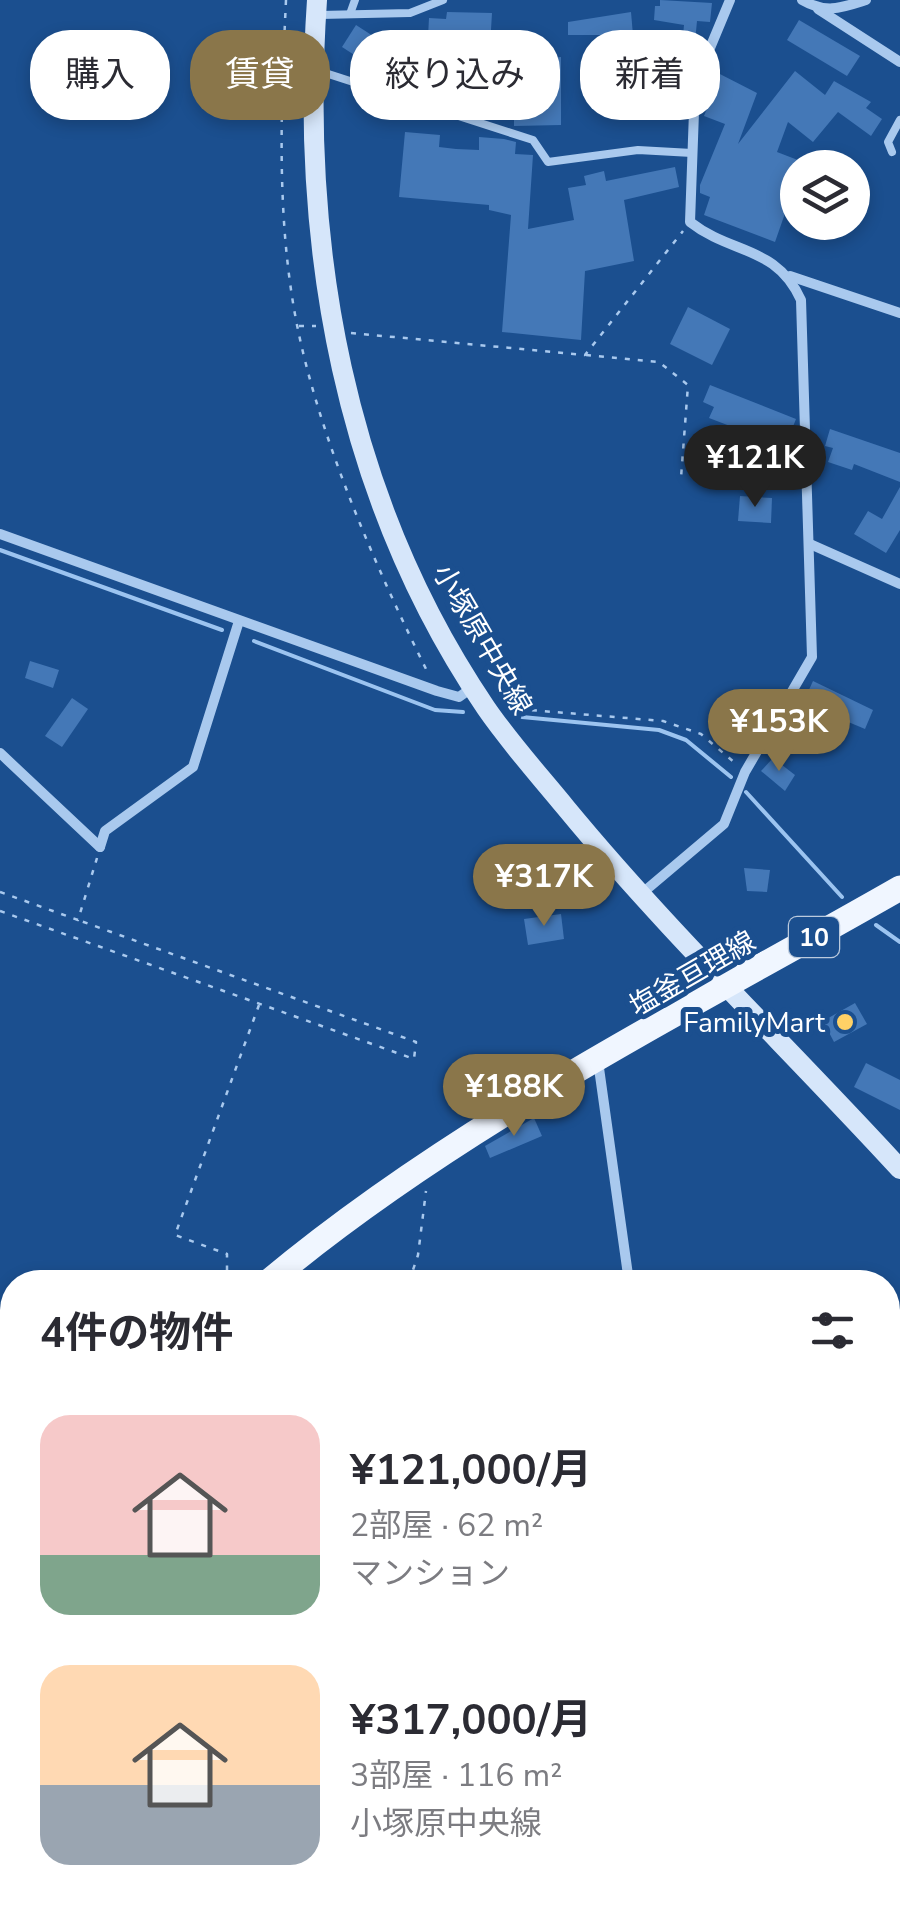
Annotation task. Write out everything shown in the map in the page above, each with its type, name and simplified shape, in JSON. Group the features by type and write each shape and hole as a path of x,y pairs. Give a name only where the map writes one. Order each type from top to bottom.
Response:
{"main road":[{"name":"塩釜亘理線","path":"282,1270 466,1140 900,888"}],"street":[{"path":"730,0 695,84 690,222 706,234 773,261 790,276 900,313"},
{"path":"802,0 900,62"},
{"path":"818,9 834,10 866,0"},
{"name":"小塚原中央線","path":"312,120 313,194 332,328 380,496 414,579 485,707 640,894 900,1169"},
{"path":"640,894 724,824 746,772 812,656 801,300 790,276"},
{"path":"0,534 437,692 459,697 474,687"},
{"path":"810,544 900,584"},
{"path":"100,847 105,831 193,767 239,621"},
{"path":"0,753 67,811 100,847"},
{"path":"598,1061 627,1270"}],"lane":[{"path":"350,14 355,0"},
{"path":"316,8 350,14 410,13 443,0"},
{"path":"330,74 533,140 548,162 638,150 692,153"},
{"path":"892,152 888,142 900,120"}],"path":[{"path":"585,354 690,222"},
{"path":"298,326 659,362 688,385 682,478"},
{"path":"485,707 673,723 701,734 746,772"},
{"path":"78,920 100,847"},
{"path":"0,892 416,1042 414,1060 0,911"},
{"path":"227,1270 226,1254 175,1234 259,1004"},
{"path":"706,1018 711,1014 736,1023"},
{"path":"413,1270 426,1190"}],"building":[{"path":"660,0 712,3 710,22 697,21 696,30 684,30 684,25 654,20 655,6 660,6"},
{"path":"447,12 492,13 491,30 428,30 429,18 446,19"},
{"path":"631,12 633,30 580,30 580,35 568,35 568,22"},
{"path":"799,20 860,56 847,76 787,40"},
{"path":"350,34 350,52 342,47"},
{"path":"560,57 561,125 514,126 514,120 560,120"},
{"path":"795,71 825,95 834,81 871,102 866,108 882,119 871,136 838,112 813,142 788,122 777,152 780,228 775,242 704,215 710,197 700,193 700,185 725,124 714,120 720,120 720,74 757,93 738,144"},
{"path":"405,132 440,135 439,147 456,149 479,150 479,137 504,139 516,142 515,154 533,155 528,229 574,220 568,188 586,185 584,176 604,171 606,181 675,167 679,187 624,200 634,261 585,271 581,340 502,332 511,215 489,210 489,205 399,197"},
{"path":"688,307 730,329 712,365 670,344"},
{"path":"710,385 796,419 785,447 709,418 714,407 703,402"},
{"path":"830,429 900,453 900,482 854,464 852,470 828,462 833,448 825,446"},
{"path":"900,487 900,530 886,553 854,534 868,511 882,519"},
{"path":"740,496 772,498 771,523 738,521"},
{"path":"30,661 59,670 53,688 25,678"},
{"path":"813,681 873,710 865,729 803,703"},
{"path":"72,698 88,709 62,747 45,736"},
{"path":"773,758 795,775 785,791 761,771"},
{"path":"744,868 770,870 767,892 747,891"},
{"path":"561,914 564,939 528,945 524,919"},
{"name":"FamilyMart","path":"855,1003 867,1024 834,1042 823,1021"},
{"path":"866,1063 900,1080 900,1110 854,1087"},
{"path":"534,1118 542,1136 490,1158 485,1146"}],"waterway":[{"path":"0,550 222,630"},
{"path":"254,641 435,710 463,712"},
{"path":"522,717 659,730 686,740 731,777"},
{"path":"746,792 842,897"},
{"path":"876,925 900,942"}],"place":[{"name":"FamilyMart","path":"845,1022"}]}
